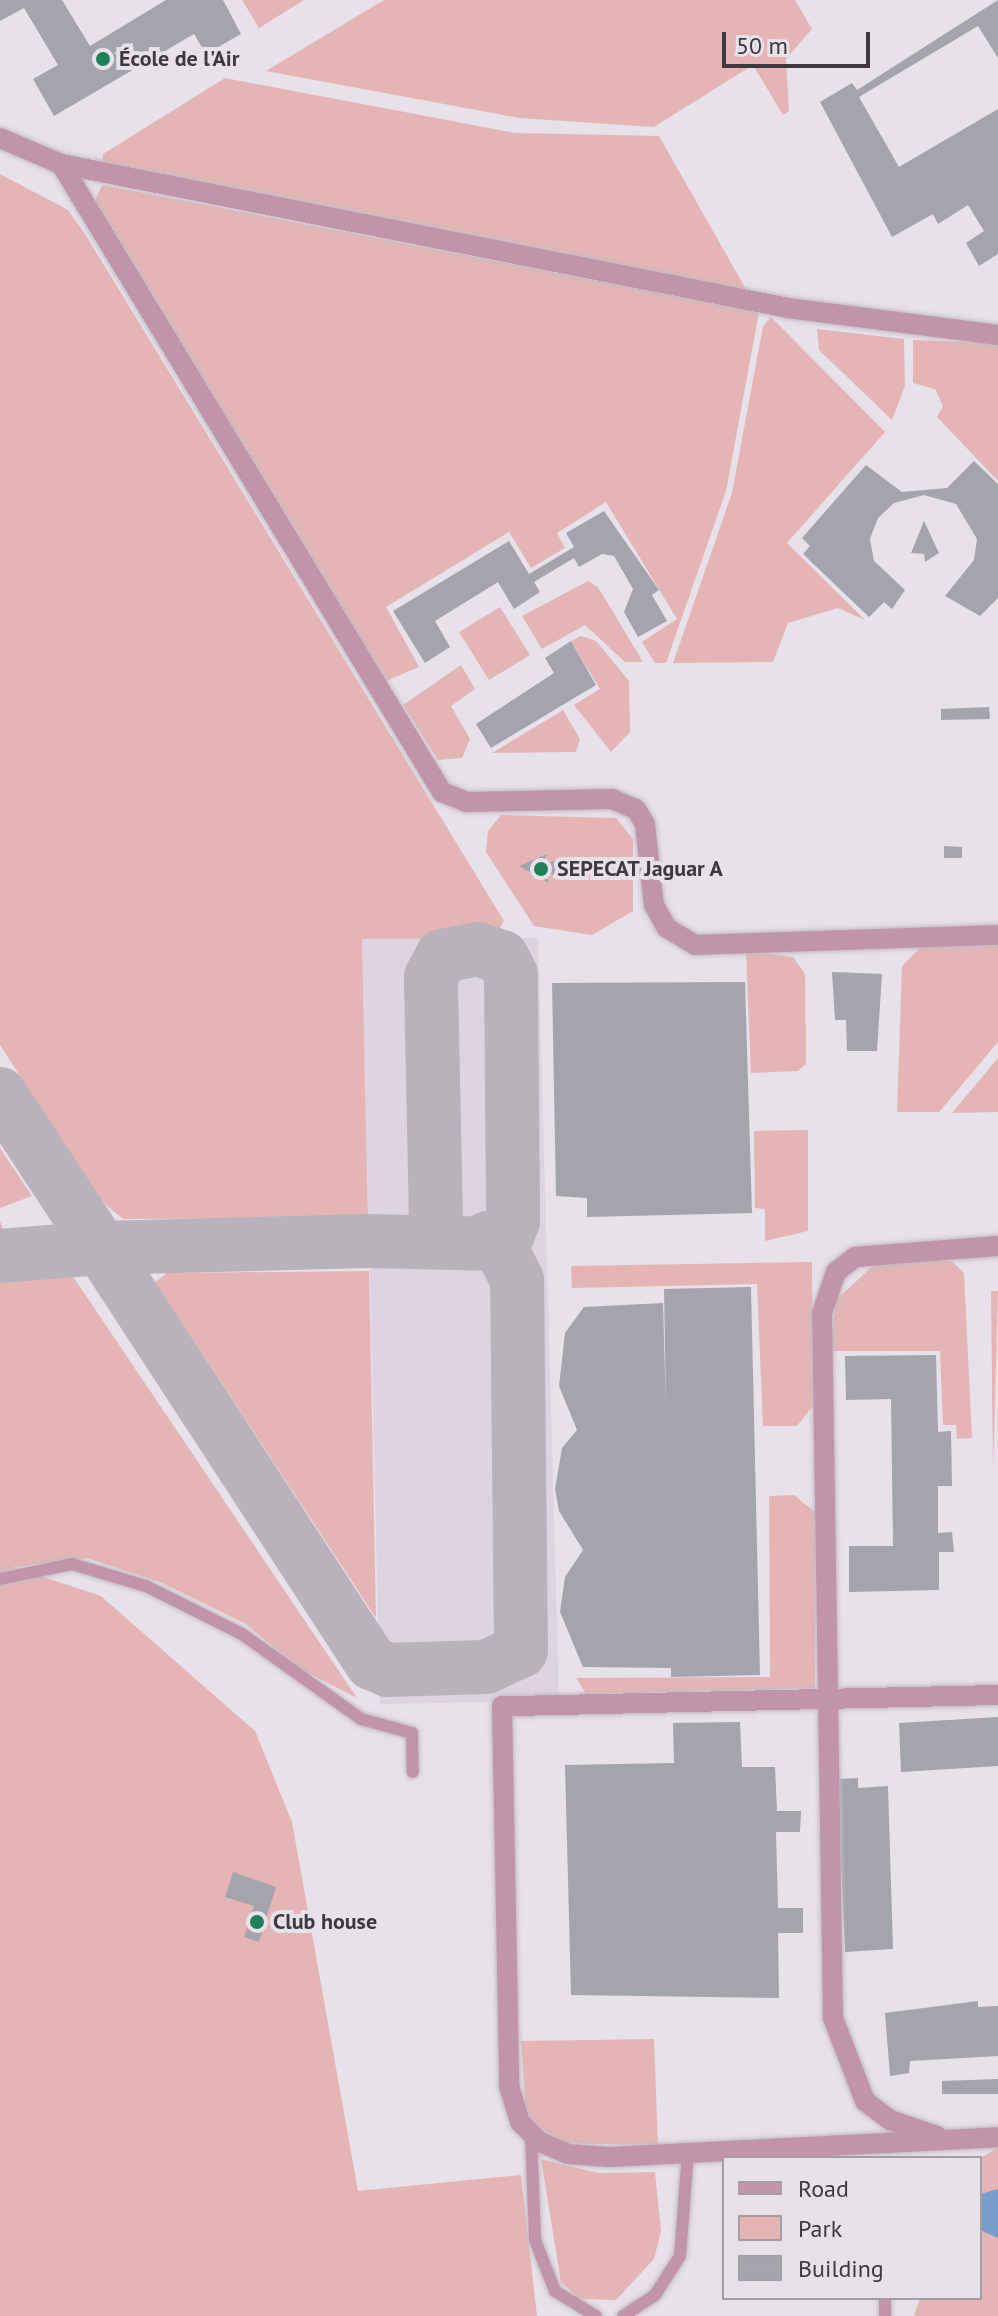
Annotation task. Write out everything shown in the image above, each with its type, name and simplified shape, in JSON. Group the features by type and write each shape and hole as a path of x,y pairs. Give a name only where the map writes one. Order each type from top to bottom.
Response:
{"street":[{"path":"0,138 61,164 788,308 998,335"},
{"path":"61,164 442,792 467,802 612,799 636,809 645,824 654,905 667,928 695,945 998,935"},
{"path":"949,2140 890,2120 865,2101 833,2018 826,1293 855,1257 998,1246"},
{"path":"998,1695 502,1706 509,2086 531,2134 568,2154 838,2152 998,2137"}],"lane":[{"path":"0,1579 72,1564 159,1591 242,1634 361,1719 412,1733 413,1772"},
{"path":"531,2134 535,2240 555,2291 596,2316"},
{"path":"623,2316 655,2295 680,2256 688,2153"}],"shaded area":[{"path":"362,938 538,938 559,1701 380,1704"}],"green space":[{"path":"242,0 304,0 259,28"},
{"path":"384,0 795,0 812,29 786,59 789,111 783,115 753,65 654,127 520,118 266,71"},
{"path":"225,78 515,133 659,136 747,291 102,162 103,154"},
{"path":"0,174 68,210 85,234 504,921 494,938 362,939 368,1218 123,1219 100,1200 0,1045"},
{"path":"102,185 759,312 726,491 666,663 655,663 642,642 677,619 606,502 557,533 565,548 531,568 509,532 386,607 419,667 386,681 94,202"},
{"path":"771,317 885,432 787,543 865,620 838,608 788,623 773,662 673,663 732,493 763,326"},
{"path":"817,329 904,339 905,386 892,420 819,350"},
{"path":"913,340 998,343 998,481 937,417 943,406 935,389 913,383"},
{"path":"588,581 598,587 643,662 625,662 585,625 542,649 522,616"},
{"path":"500,607 530,655 489,680 459,632"},
{"path":"581,636 596,641 629,681 630,732 611,752 574,705 600,689 571,641"},
{"path":"461,665 475,689 451,706 470,739 462,758 438,760 403,705"},
{"path":"563,710 580,739 576,752 492,753"},
{"path":"501,815 616,818 633,839 633,911 592,935 534,926 486,852 488,831"},
{"path":"998,945 998,1042 939,1112 897,1112 902,966 921,947"},
{"path":"746,951 793,957 805,974 806,1064 798,1071 751,1073"},
{"path":"998,1058 998,1112 952,1113"},
{"path":"808,1130 808,1231 765,1241 765,1209 755,1208 754,1131"},
{"path":"0,1148 32,1196 0,1208"},
{"path":"0,1221 22,1277 72,1275 357,1698 297,1667 246,1624 162,1583 87,1558 13,1567 101,1596 255,1731 292,1822 358,2191 521,2175 537,2316 0,2316"},
{"path":"878,1261 952,1261 964,1273 972,1438 957,1439 956,1425 943,1425 940,1351 830,1351 836,1300"},
{"path":"812,1262 813,1406 797,1426 763,1426 757,1284 572,1288 571,1266"},
{"path":"369,1271 376,1618 155,1282 167,1273"},
{"path":"991,1291 998,1291 993,1470"},
{"path":"794,1495 816,1513 815,1688 586,1694 576,1678 770,1677 769,1496"},
{"path":"654,2039 658,2145 559,2143 526,2114 521,2041"},
{"path":"998,2148 998,2316 914,2316 919,2300 982,2300 982,2157"},
{"path":"541,2159 598,2173 655,2172 661,2231 654,2259 616,2300 580,2299 561,2282"}],"water":[{"path":"998,2189 998,2238 982,2231 982,2193"}],"building":[{"name":"École de l'Air","path":"0,0 62,0 90,46 166,0 223,0 241,34 206,54 194,34 54,116 33,79 58,65 24,8 0,21"},
{"path":"998,0 998,58 978,26 859,97 899,167 998,109 998,254 979,266 966,243 984,231 968,205 938,224 933,214 892,237 820,102 852,83 857,90"},
{"path":"974,461 998,484 998,598 980,616 945,596 974,560 977,539 956,504 924,495 894,503 878,518 870,539 874,561 905,590 892,609 884,602 869,617 803,554 810,546 802,538 866,465 902,492 947,488"},
{"path":"604,511 659,590 652,595 667,621 638,637 624,612 633,589 614,556 602,554 579,567 574,558 534,582 540,592 514,609 498,582 435,621 450,647 425,663 393,611 509,541 529,574 574,547 566,533"},
{"path":"924,521 939,553 925,562 924,554 911,553"},
{"path":"571,641 596,685 491,748 476,724 554,673 545,658"},
{"path":"989,707 990,719 941,720 941,709"},
{"path":"944,846 962,847 962,858 944,858"},
{"name":"SEPECAT Jaguar A","path":"547,854 542,865 562,858 560,879 544,870 549,883 519,866"},
{"path":"832,972 882,974 877,1051 847,1051 846,1020 835,1020"},
{"path":"745,982 752,1213 587,1217 587,1198 556,1196 552,983"},
{"path":"751,1287 760,1675 671,1677 671,1668 583,1667 560,1612 565,1577 583,1550 559,1511 555,1489 562,1448 577,1430 559,1386 565,1333 584,1307 663,1303 666,1410 664,1289"},
{"path":"936,1355 938,1432 951,1431 952,1486 938,1486 938,1533 952,1532 954,1552 939,1552 939,1590 849,1592 849,1546 893,1546 891,1399 846,1400 845,1356"},
{"path":"998,1717 998,1766 901,1772 899,1723"},
{"path":"740,1722 742,1767 775,1767 777,1811 801,1811 800,1832 776,1832 778,1908 803,1908 803,1933 778,1933 779,1998 571,1995 565,1765 674,1763 673,1723"},
{"path":"858,1778 858,1788 888,1786 893,1949 845,1952 837,1779"},
{"name":"Club house","path":"233,1872 276,1887 259,1942 244,1937 254,1906 225,1897"},
{"path":"978,2001 978,2007 998,2006 998,2056 910,2061 909,2073 890,2076 885,2013"},
{"path":"998,2079 998,2094 942,2094 942,2081"}],"taxiway":[{"path":"425,1240 436,1222 431,977 442,956 477,949 502,957 511,975 513,1221 508,1234 487,1238"},
{"path":"0,1094 88,1228 101,1248 372,1663 388,1670 486,1667 521,1651 517,1280 499,1244 369,1241 101,1248 0,1256"}],"place":[{"name":"École de l'Air","path":"103,59"},
{"name":"SEPECAT Jaguar A","path":"541,869"},
{"name":"Club house","path":"257,1922"}]}
